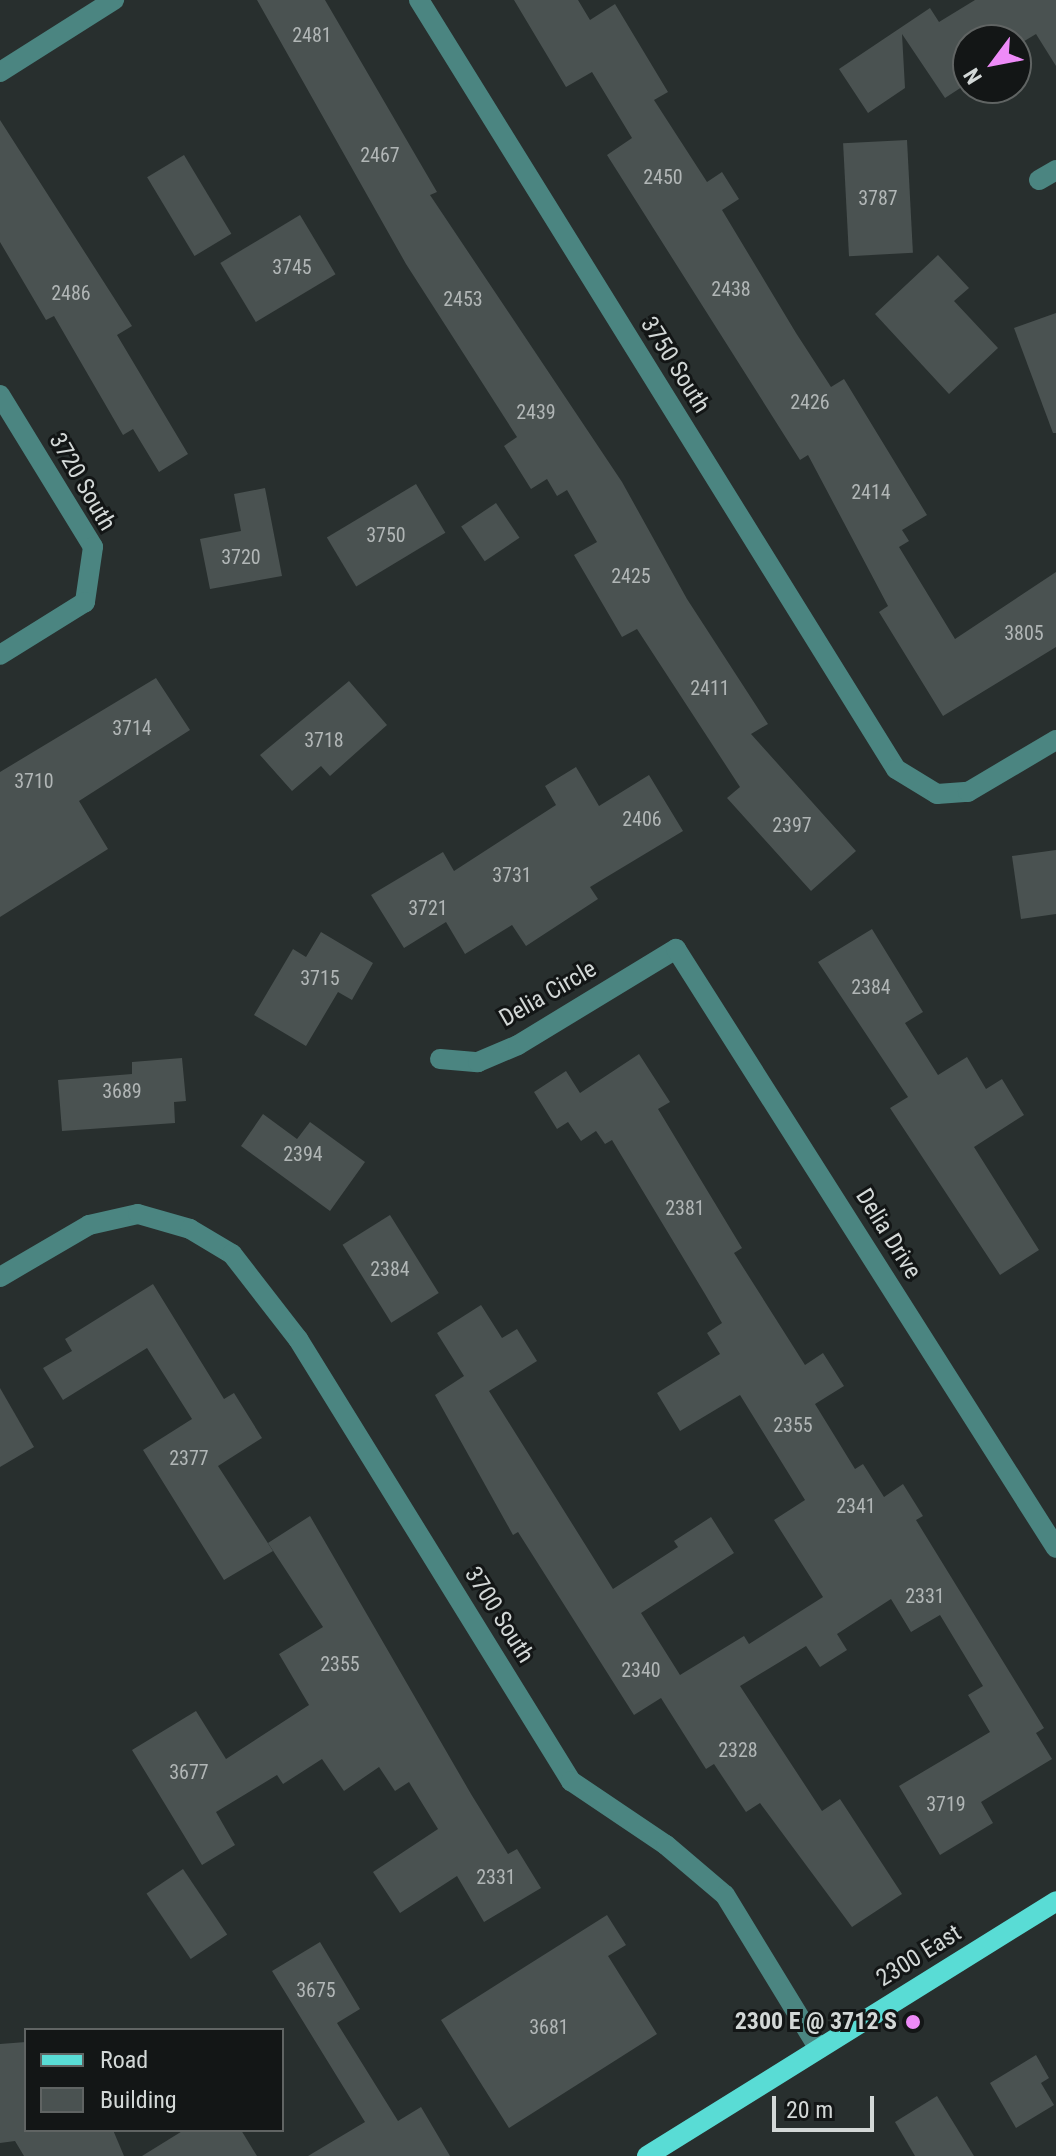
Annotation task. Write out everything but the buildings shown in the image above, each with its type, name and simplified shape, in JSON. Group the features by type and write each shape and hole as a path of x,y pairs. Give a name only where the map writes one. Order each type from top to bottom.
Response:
{"main road":[{"name":"2300 East","path":"647,2156 1056,1901"}],"street":[{"path":"0,72 114,0"},
{"name":"3750 South","path":"419,0 888,757 919,788 956,794 986,785 1056,740"},
{"name":"3720 South","path":"0,395 93,547 85,602 0,655"},
{"name":"Delia Circle","path":"440,1059 478,1062 518,1045 676,949"},
{"name":"Delia Drive","path":"676,949 1056,1548"},
{"name":"3700 South","path":"0,1277 89,1225 138,1214 190,1229 232,1254 261,1286 571,1781 666,1845 725,1895 819,2049"}],"place":[{"name":"2300 E @ 3712 S","path":"913,2022"}]}
